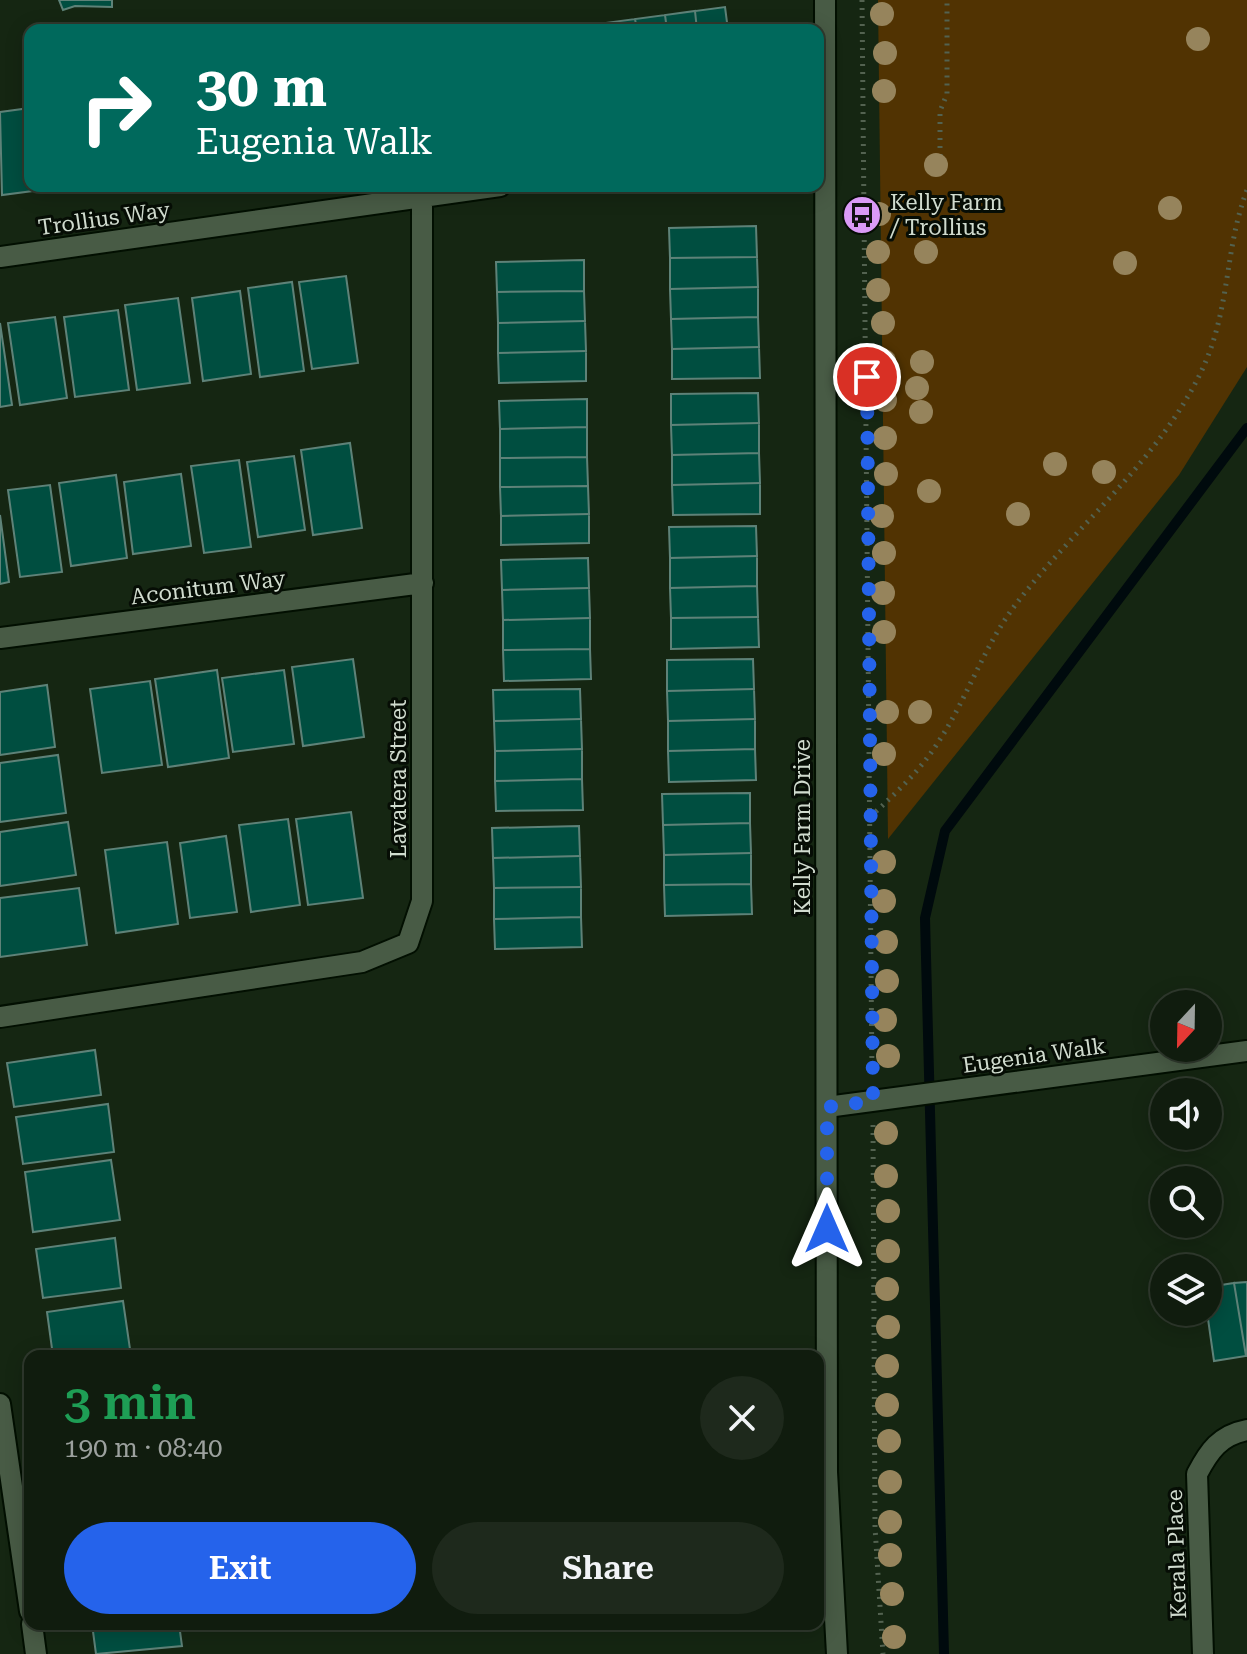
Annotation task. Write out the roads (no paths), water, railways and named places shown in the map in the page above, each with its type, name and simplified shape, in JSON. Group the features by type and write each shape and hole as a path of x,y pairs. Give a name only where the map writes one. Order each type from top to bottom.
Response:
{"street":[{"name":"Kelly Farm Drive","path":"824,47 825,0"},
{"name":"Trollius Way","path":"0,257 457,192"},
{"name":"Kelly Farm Drive","path":"822,192 827,1472 837,1654"},
{"name":"Lavatera Street","path":"0,1017 362,962 408,943 422,901 422,197"},
{"name":"Aconitum Way","path":"0,638 423,583"},
{"name":"Eugenia Walk","path":"827,1107 1247,1051"},
{"path":"0,1404 24,1570"},
{"name":"Kerala Place","path":"1203,1654 1197,1474 1209,1451 1229,1434 1247,1430"},
{"path":"33,1630 36,1654"}],"waterway":[{"path":"944,1654 925,918 945,831 1247,428"}],"place":[{"name":"Kelly Farm / Trollius","path":"862,215"}]}
